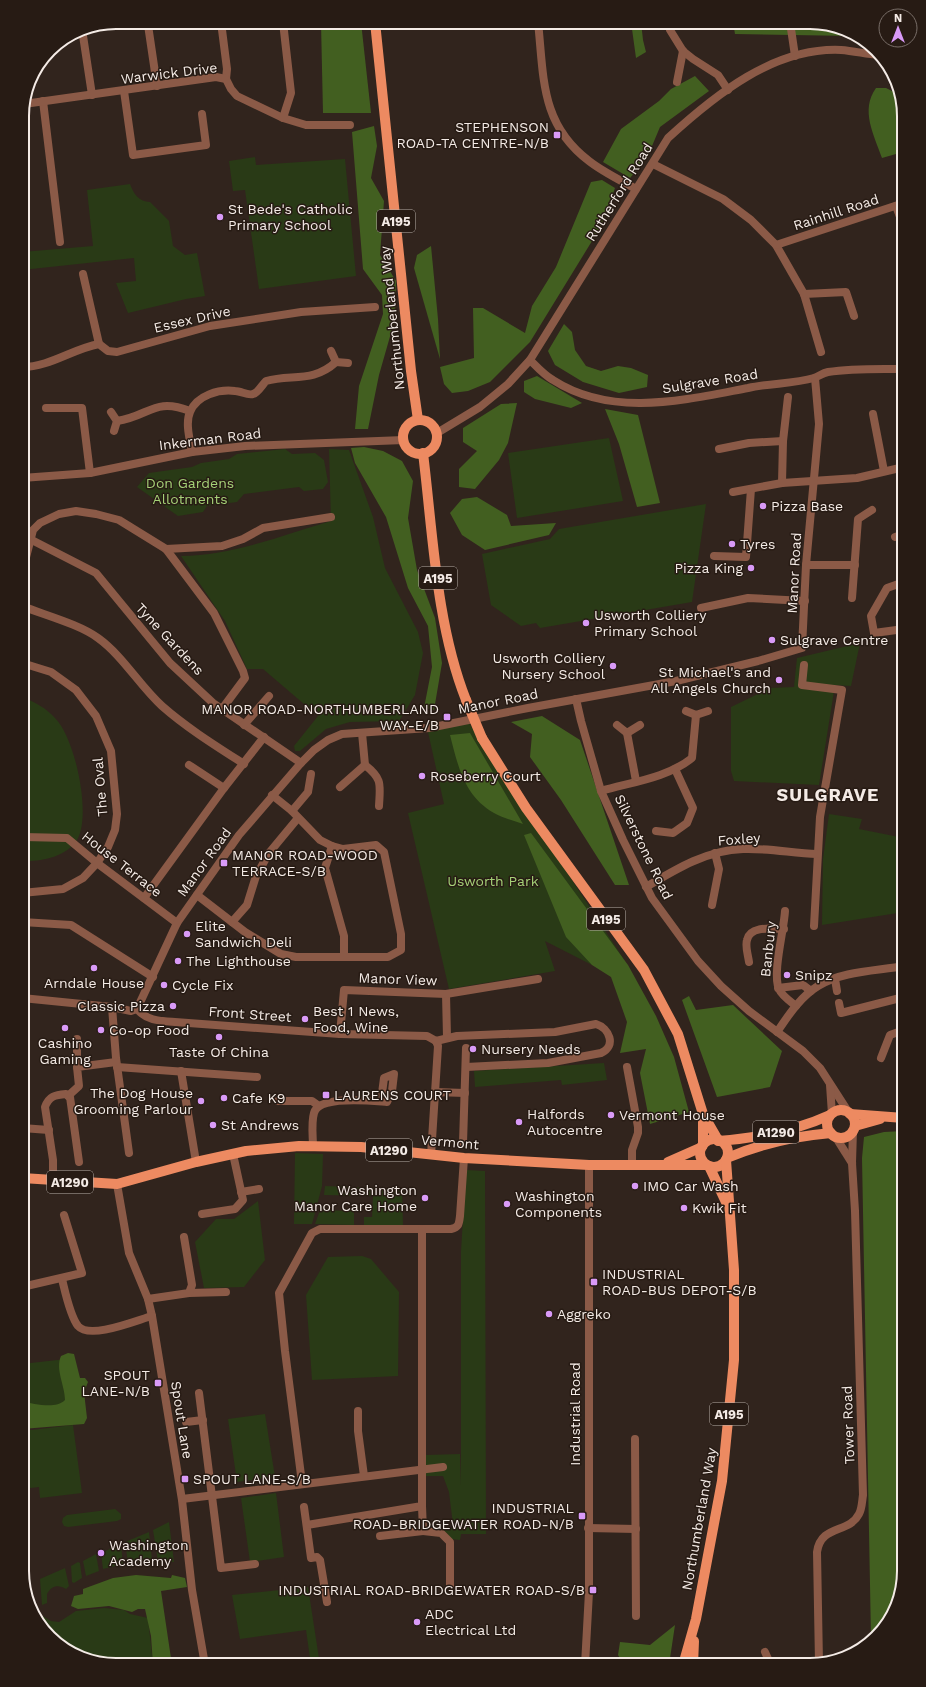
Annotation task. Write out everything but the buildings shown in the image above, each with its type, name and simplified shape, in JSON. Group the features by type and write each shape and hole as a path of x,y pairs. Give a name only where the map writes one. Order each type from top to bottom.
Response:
{"main road":[{"name":"Northumberland Way","path":"376,29 411,371 418,420"},
{"path":"418,420 430,422 437,433 436,444 432,449 423,454 412,451 404,440 405,429 409,424 418,420"},
{"name":"A195","path":"423,454 439,588 454,670 482,738 526,808 644,970 678,1034 703,1114 718,1140 727,1149 726,1159"},
{"name":"A1290","path":"718,1140 749,1138 795,1128 831,1115 839,1110 849,1113 897,1118"},
{"path":"849,1113 854,1121 854,1128"},
{"name":"A195","path":"703,1114 703,1146 700,1154 708,1165"},
{"path":"831,1115 828,1126 833,1134"},
{"name":"A1290","path":"726,1159 764,1145 807,1136 833,1134 847,1136 854,1128 886,1117"},
{"path":"703,1146 710,1140 718,1140"},
{"name":"Vermont","path":"29,1179 117,1184 196,1162 233,1154 299,1146 361,1147 464,1158 589,1165 708,1165"},
{"name":"Vermont","path":"664,1164 703,1146"},
{"name":"Northumberland Way","path":"685,1658 696,1619 722,1481 734,1360 734,1270 728,1207 726,1159"},
{"path":"708,1165 721,1165 726,1159"},
{"name":"Northumberland Way","path":"708,1165 728,1207"},
{"name":"Northumberland Way","path":"693,1658 696,1619"}],"street":[{"path":"149,29 156,86"},
{"path":"222,29 227,68 226,79"},
{"path":"283,118 291,93 284,29"},
{"path":"539,29 548,106 557,126 573,147 590,161 636,189"},
{"path":"670,29 683,51 692,59 718,75 728,90"},
{"path":"791,29 795,56"},
{"path":"83,36 92,95"},
{"name":"Rutherford Road","path":"437,433 480,407 508,384 530,360 668,138 688,119 728,90 761,69 795,56 841,50 872,54"},
{"path":"677,82 683,51"},
{"name":"Warwick Drive","path":"30,103 216,77 226,79 231,89 237,96 283,118 306,125 350,125"},
{"path":"124,91 133,155 206,144 202,114"},
{"path":"43,102 60,242"},
{"path":"653,164 724,199 751,220 776,245 804,294 821,352"},
{"name":"Rainhill Road","path":"776,245 897,206"},
{"path":"29,367 37,367 89,346 99,344 83,274"},
{"path":"804,294 846,292 854,316"},
{"name":"Essex Drive","path":"99,344 108,351 116,352 210,326 301,312 375,307"},
{"path":"331,351 336,362"},
{"name":"Sulgrave Road","path":"530,360 553,380 580,393 608,401 643,404 678,402 750,387 815,378 826,372 897,369"},
{"path":"252,395 266,381 274,379 307,377 320,373 336,362 348,363"},
{"name":"Manor Road","path":"137,1009 177,923 239,835 301,763 314,750 328,740 342,734 429,728 709,673 800,649 803,643 806,566 819,424 815,378"},
{"path":"192,452 189,435 190,411 199,400 215,392 236,391 252,395 260,401"},
{"path":"782,483 782,441 788,397"},
{"path":"117,421 133,418 159,406 169,405 190,411"},
{"path":"46,408 82,408 90,473"},
{"path":"112,412 117,421 114,431"},
{"path":"873,414 884,471"},
{"name":"Inkerman Road","path":"29,477 90,473 192,452 290,443 404,440"},
{"path":"719,449 749,443 782,441"},
{"path":"733,492 782,483 857,478 897,468"},
{"path":"714,556 746,557 751,489"},
{"path":"852,598 858,519 872,510"},
{"path":"29,543 33,530 40,523 59,514 76,511 119,520 166,549 214,613 243,671 244,678 222,709"},
{"path":"166,549 222,546 263,528 331,517"},
{"name":"Tyne Gardens","path":"30,539 96,573 170,663 222,709 301,763"},
{"path":"806,566 855,565"},
{"path":"897,584 887,588 871,616 874,633 897,630"},
{"path":"702,608 748,598 805,601"},
{"path":"29,609 88,632 98,638 114,652 162,705 188,727 244,764"},
{"name":"The Oval","path":"29,665 51,672 76,690 96,716 111,751 117,814 115,830 108,847 97,863 83,878 63,889 29,892"},
{"path":"804,665 802,685 842,690 820,818 814,926"},
{"path":"244,725 269,696"},
{"name":"Silverstone Road","path":"576,699 602,791 623,840 652,898 698,961 721,986 749,1011 816,1063 849,1113"},
{"path":"686,711 696,715 708,711"},
{"path":"602,791 675,769 692,758 696,715"},
{"path":"617,725 627,733 636,781"},
{"path":"627,733 640,725"},
{"path":"362,733 365,765 377,774 380,786 379,806"},
{"path":"144,898 224,788 264,738"},
{"path":"189,765 224,788"},
{"path":"340,787 365,765"},
{"path":"656,831 673,833 687,822 693,808 675,769"},
{"path":"292,811 308,792 312,774"},
{"path":"197,895 232,922 281,954 296,957 388,957 401,950 401,934 384,852 376,845 343,849 332,846 320,840 292,811 272,795"},
{"path":"232,922 247,905 256,876 269,853 298,818"},
{"name":"House Terrace","path":"29,837 67,838 97,863 177,923"},
{"path":"332,846 324,868 344,936 344,957"},
{"name":"Foxley","path":"646,887 687,864 715,853 743,849 817,854"},
{"path":"712,905 718,869 715,853"},
{"name":"Banbury","path":"786,911 778,959 778,988 784,996 796,1006"},
{"path":"29,922 71,925 152,977"},
{"path":"749,962 746,941 749,935 761,928 784,929"},
{"path":"776,1032 796,1006 811,991 835,979 897,967"},
{"path":"447,1037 446,994 538,979"},
{"path":"835,979 837,991"},
{"path":"778,988 803,985 811,991"},
{"name":"Manor View","path":"340,1034 344,990 446,994"},
{"path":"29,999 112,1007 131,1011 137,1009"},
{"path":"839,1003 841,1013 897,999"},
{"path":"112,1007 117,1062 129,1153"},
{"name":"Front Street","path":"137,1009 143,1016 151,1019 174,1022 340,1034 427,1036 436,1041"},
{"path":"431,1155 438,1046 436,1041 447,1037 538,1033 596,1024 601,1026 609,1035 610,1040 606,1051 601,1053 548,1063 466,1067"},
{"path":"881,1058 890,1035 897,1032"},
{"path":"68,1096 79,1086 77,1039"},
{"path":"463,1142 466,1048"},
{"path":"77,1066 117,1062 181,1072 257,1077"},
{"path":"628,1067 638,1127 632,1150 632,1166"},
{"path":"181,1072 196,1162"},
{"name":"Silverstone Road","path":"830,1085 831,1115"},
{"path":"435,1092 465,1093"},
{"path":"53,1181 49,1130 45,1107 47,1101 54,1095 66,1094 68,1096"},
{"path":"68,1096 79,1162"},
{"path":"313,1147 314,1112 319,1106 327,1102 337,1100 381,1102"},
{"path":"278,1101 312,1101 319,1106"},
{"name":"Tower Road","path":"819,1657 817,1552 819,1542 828,1534 849,1524 860,1514 863,1495 855,1211 852,1163 854,1128"},
{"path":"29,1129 49,1130"},
{"path":"833,1134 852,1163"},
{"path":"202,1214 235,1209 243,1200 233,1154"},
{"path":"302,1483 279,1293 312,1233 320,1229 457,1228 459,1224 464,1158"},
{"name":"Industrial Road","path":"586,1658 589,1592 589,1165"},
{"name":"Spout Lane","path":"117,1184 129,1253 148,1299 152,1316 182,1499 192,1590 204,1658"},
{"path":"241,1192 259,1189"},
{"path":"29,1286 62,1279 82,1273 64,1215"},
{"path":"422,1229 423,1531"},
{"path":"184,1237 192,1285 189,1293"},
{"path":"62,1279 75,1320 79,1326 85,1330 97,1331 152,1316"},
{"path":"148,1299 189,1293 226,1292"},
{"path":"199,1393 221,1568 255,1564"},
{"path":"358,1411 358,1431 364,1476"},
{"path":"186,1422 203,1420"},
{"path":"636,1439 636,1616"},
{"path":"182,1499 444,1466"},
{"path":"307,1525 422,1506"},
{"path":"304,1507 311,1558 316,1557 320,1560 327,1602"},
{"path":"588,1528 636,1529"},
{"path":"380,1536 423,1531 441,1533 450,1542 450,1586"},
{"path":"764,1652 767,1658"}],"green space":[{"path":"321,29 362,29 371,113 323,113"},
{"path":"632,29 642,29 646,52 636,58"},
{"path":"734,29 816,29 843,36 735,34"},
{"path":"695,76 709,91 660,127 647,158 630,178 603,162 621,129 659,101 671,89"},
{"path":"876,88 886,88 894,92 897,110 896,154 882,158 870,123 869,105 871,96"},
{"path":"374,126 377,146 371,178 384,201 380,255 396,281 395,319 379,375 368,429 355,429 359,386 383,314 382,295 363,269 352,132"},
{"path":"255,157 256,165 345,159 356,276 259,289 245,190 233,191 229,161"},
{"path":"602,180 615,188 600,228 530,342 490,382 468,391 452,393 444,384 440,367 474,358 473,308 483,308 525,333 532,306 556,267 591,182"},
{"path":"130,184 133,191 140,199 150,202 169,221 173,246 185,255 197,253 205,296 128,313 116,283 136,281 134,258 29,269 29,251 93,246 87,190"},
{"path":"431,246 440,359 414,268 417,255"},
{"path":"564,324 572,332 575,350 586,366 601,371 618,366 631,368 648,375 647,387 619,393 583,382 555,365 548,351"},
{"path":"537,376 582,403 571,408 535,399 524,392 524,381"},
{"path":"517,403 508,443 499,460 475,489 459,487 459,469 477,451 463,442 463,428 501,404"},
{"path":"605,409 638,415 660,503 637,507 619,444"},
{"path":"609,438 623,501 517,518 508,453"},
{"path":"364,447 383,451 402,461 413,481 408,518 417,570 435,618 442,663 434,710 424,708 432,667 428,626 408,588 386,517 355,463 351,448"},
{"name":"Don Gardens Allotments","path":"285,449 292,454 315,453 324,460 328,482 323,489 304,491 299,487 244,494 237,502 207,506 203,512 178,516 137,487 149,473 192,467 201,463 229,459 237,454"},
{"path":"329,449 349,450 373,517 385,568 418,632 423,653 415,695 399,721 350,722 326,729 300,751 295,751 294,746 318,716 263,669 247,669 225,621 181,556 200,555 238,549 331,521"},
{"path":"477,497 507,515 511,526 556,523 549,535 485,550 462,535 450,513 462,499"},
{"path":"706,504 692,602 540,628 536,623 521,626 491,605 482,554 550,539 559,529"},
{"path":"860,643 851,686 835,685 819,785 734,781 731,771 731,707 770,688 794,687 797,658"},
{"path":"29,700 44,708 55,718 69,742 79,777 83,813 81,829 77,840 72,846 60,854 37,861 29,861"},
{"path":"542,716 580,740 629,885 615,885 561,800 530,757 532,734 511,722"},
{"name":"Usworth Park","path":"467,720 623,958 592,965 545,941 555,971 449,989 408,813 444,804 428,732"},
{"path":"470,733 523,824 494,813 484,806 469,789 456,758 450,735"},
{"path":"829,814 862,819 859,829 897,837 897,913 822,925 823,859"},
{"path":"531,833 628,965 656,1016 674,1057 689,1112 650,1124 640,1073 646,1049 620,1053 627,1022 611,977 592,965 566,937 524,835"},
{"path":"689,996 696,1010 733,1005 782,1051 770,1087 717,1097 682,1000"},
{"path":"604,1063 607,1080 562,1085 561,1080 475,1087 474,1071"},
{"path":"897,1131 897,1571 894,1594 890,1604 885,1615 871,1634 862,1158 864,1137 884,1132"},
{"path":"295,1153 323,1154 322,1186 312,1224 294,1224"},
{"path":"466,1170 485,1171 486,1534 461,1534 460,1540 451,1539 447,1533 442,1530 452,1528 453,1525 449,1492 443,1476 426,1476 426,1455 460,1454 461,1486 461,1251"},
{"path":"325,1186 402,1189 403,1225 364,1225 364,1217 372,1217 373,1196 324,1195"},
{"path":"258,1201 265,1260 244,1287 204,1288 195,1242 216,1219 234,1219"},
{"path":"320,1210 354,1211 354,1225 315,1224"},
{"path":"362,1256 371,1259 399,1292 398,1376 312,1380 306,1295 328,1257"},
{"path":"68,1353 74,1354 80,1378 85,1378 88,1382 84,1392 87,1418 84,1424 29,1428 29,1403 56,1405 65,1400 59,1366 61,1356"},
{"path":"75,1358 77,1415 29,1418 29,1363"},
{"path":"265,1414 275,1477 237,1482 228,1419"},
{"path":"73,1425 82,1493 40,1498 39,1487 29,1488 29,1430"},
{"path":"276,1493 284,1557 250,1562 241,1498"},
{"path":"115,1509 121,1514 121,1519 117,1521 68,1527 64,1526 62,1522 63,1518 67,1515"},
{"path":"169,1522 174,1562 158,1561 153,1530"},
{"path":"149,1532 152,1560 128,1563 125,1542"},
{"path":"119,1545 121,1546 123,1564 103,1569 101,1553"},
{"path":"96,1554 99,1571 86,1576 83,1561"},
{"path":"78,1562 80,1563 82,1578 74,1583 72,1582 71,1566"},
{"path":"65,1568 69,1586 66,1589 58,1586 53,1588 47,1594 47,1603 42,1605 40,1579"},
{"path":"136,1575 171,1578 172,1575 185,1578 187,1587 161,1591 171,1658 153,1658 151,1636 145,1609 138,1609 132,1612 109,1606 78,1609 71,1606 74,1596 83,1594 83,1589 113,1578"},
{"path":"308,1587 319,1658 310,1658 306,1630 240,1639 232,1595"},
{"path":"104,1608 124,1610 130,1614 148,1618 152,1658 110,1658 93,1655 72,1646 63,1640 54,1633 41,1615 51,1621 59,1622 76,1611"},
{"path":"675,1625 670,1658 620,1658 618,1655 620,1642 650,1645"}],"place":[{"name":"STEPHENSON ROAD-TA CENTRE-N/B","path":"557,135"},
{"name":"St Bede's Catholic Primary School","path":"220,217"},
{"name":"Pizza Base","path":"763,506"},
{"name":"Tyres","path":"732,544"},
{"name":"Pizza King","path":"751,568"},
{"name":"Usworth Colliery Primary School","path":"586,623"},
{"name":"Sulgrave Centre","path":"772,640"},
{"name":"Usworth Colliery Nursery School","path":"613,666"},
{"name":"St Michael's and All Angels Church","path":"779,680"},
{"name":"MANOR ROAD-NORTHUMBERLAND WAY-E/B","path":"447,717"},
{"name":"Roseberry Court","path":"422,776"},
{"name":"MANOR ROAD-WOOD TERRACE-S/B","path":"224,863"},
{"name":"Elite Sandwich Deli","path":"187,934"},
{"name":"The Lighthouse","path":"178,961"},
{"name":"Arndale House","path":"94,968"},
{"name":"Snipz","path":"787,975"},
{"name":"Cycle Fix","path":"164,985"},
{"name":"Classic Pizza","path":"173,1006"},
{"name":"Best 1 News, Food, Wine","path":"305,1019"},
{"name":"Cashino Gaming","path":"65,1028"},
{"name":"Co-op Food","path":"101,1030"},
{"name":"Taste Of China","path":"219,1037"},
{"name":"Nursery Needs","path":"473,1049"},
{"name":"LAURENS COURT","path":"326,1095"},
{"name":"Cafe K9","path":"224,1098"},
{"name":"The Dog House Grooming Parlour","path":"201,1101"},
{"name":"Vermont House","path":"611,1115"},
{"name":"Halfords Autocentre","path":"519,1122"},
{"name":"St Andrews","path":"213,1125"},
{"name":"IMO Car Wash","path":"635,1186"},
{"name":"Washington Manor Care Home","path":"425,1198"},
{"name":"Washington Components","path":"507,1204"},
{"name":"Kwik Fit","path":"684,1208"},
{"name":"INDUSTRIAL ROAD-BUS DEPOT-S/B","path":"594,1282"},
{"name":"Aggreko","path":"549,1314"},
{"name":"SPOUT LANE-N/B","path":"158,1383"},
{"name":"SPOUT LANE-S/B","path":"185,1479"},
{"name":"INDUSTRIAL ROAD-BRIDGEWATER ROAD-N/B","path":"582,1516"},
{"name":"Washington Academy","path":"101,1553"},
{"name":"INDUSTRIAL ROAD-BRIDGEWATER ROAD-S/B","path":"593,1590"},
{"name":"ADC Electrical Ltd","path":"417,1622"}],"district":[{"name":"SULGRAVE","path":"828,795"}]}
